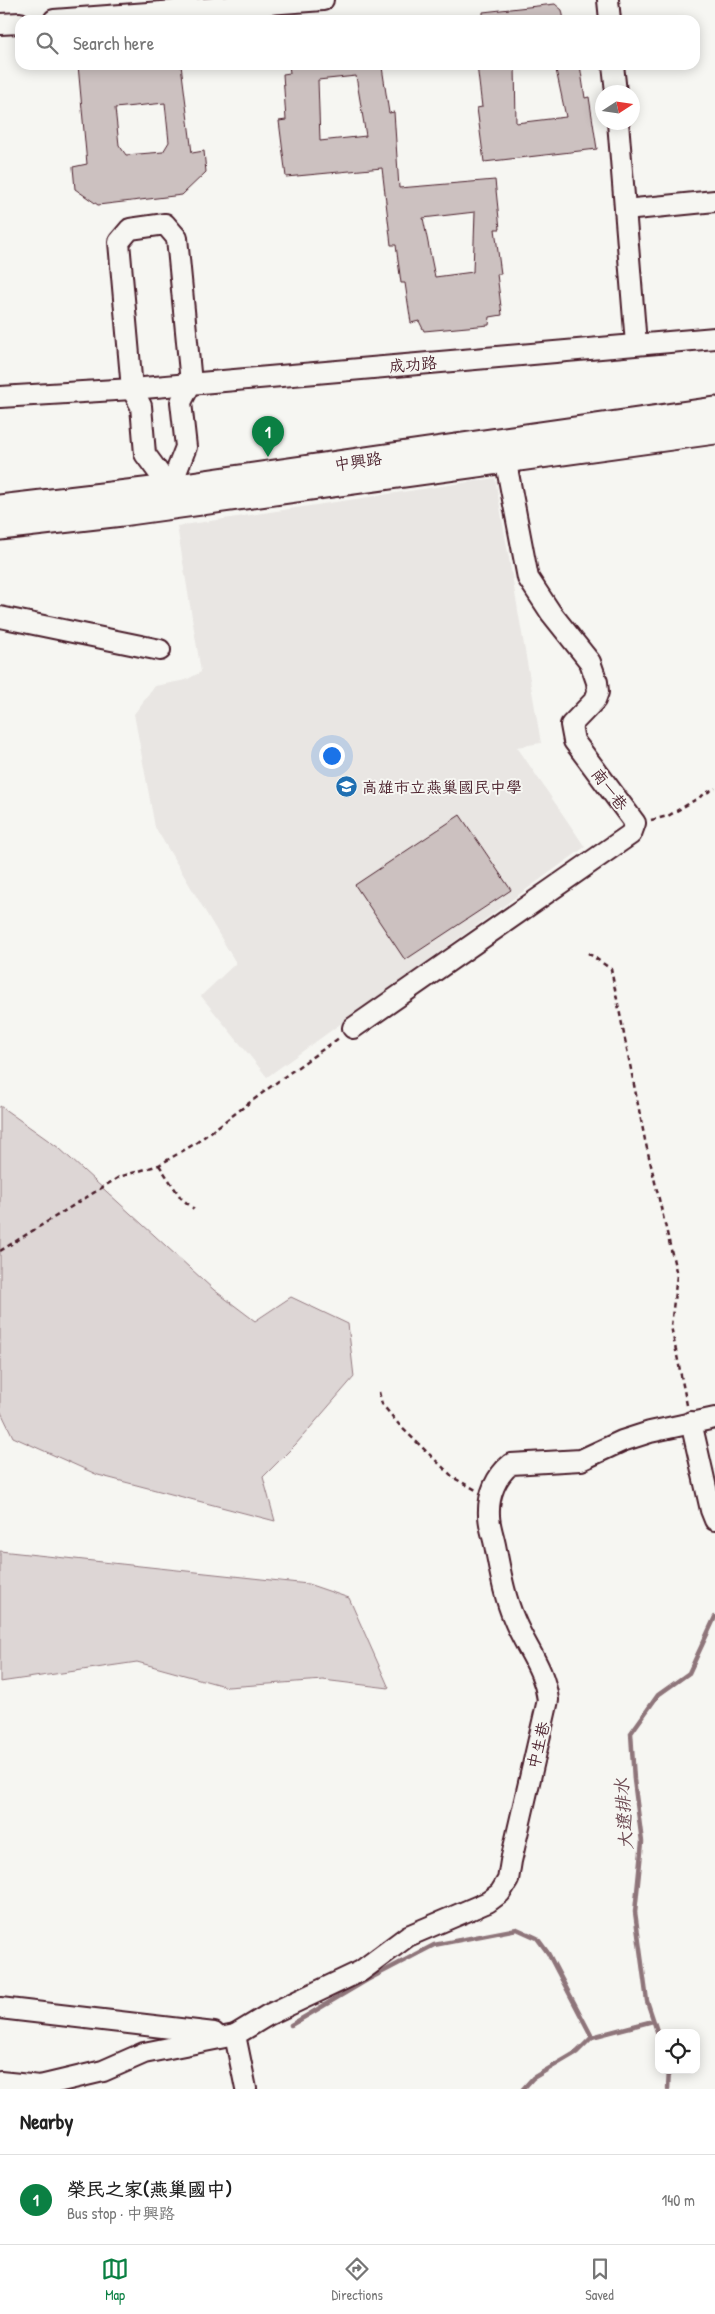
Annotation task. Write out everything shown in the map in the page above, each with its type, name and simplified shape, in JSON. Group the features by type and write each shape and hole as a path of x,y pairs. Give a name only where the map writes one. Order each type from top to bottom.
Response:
{"main road":[{"name":"中興路","path":"504,451 715,410"},
{"name":"中興路","path":"0,527 171,497 504,451 715,431"},
{"name":"中興路","path":"0,508 171,497"}],"lane":[{"path":"121,15 323,0"},
{"path":"608,0 610,15"},
{"path":"0,24 15,22"},
{"path":"614,70 615,85"},
{"path":"619,130 636,344"},
{"path":"625,210 715,201"},
{"path":"165,224 177,238 191,383 181,402 186,448 171,497 146,454 140,406 132,388 119,242 130,229 165,224"},
{"name":"成功路","path":"0,398 715,338"},
{"name":"南一巷","path":"353,1028 631,834 635,823 574,741 571,725 595,700 598,692 597,682 590,662 551,613 528,578 504,451"},
{"path":"0,617 160,650"},
{"name":"中生巷","path":"235,2035 268,2015 361,1971 408,1936 488,1902 500,1894 508,1880 548,1700 540,1666 514,1620 503,1584 488,1515 490,1498 499,1477 511,1464 581,1460 622,1441 650,1432 715,1418"},
{"path":"691,1422 711,1510 715,1520"},
{"path":"0,2008 235,2035"},
{"path":"0,2082 40,2086 103,2071 144,2053 235,2035"},
{"path":"235,2035 246,2089"}],"path":[{"path":"635,823 668,816 715,788"},
{"path":"588,953 611,969 645,1140 677,1275 671,1326 691,1422"},
{"path":"0,1252 119,1177 159,1165 168,1157 196,1143 353,1028"},
{"path":"159,1165 180,1198 194,1209"},
{"path":"379,1392 382,1404 401,1427 454,1478 490,1498"}],"shaded area":[{"name":"高雄市立燕巢國民中學","path":"495,478 541,743 517,747 585,847 267,1077 201,996 236,963 155,827 134,714 155,686 186,680 201,672 177,526"},
{"path":"0,1106 59,1148 214,1290 255,1321 291,1297 348,1324 354,1377 296,1444 263,1477 275,1521 98,1475 13,1437 0,1410"},
{"path":"0,1551 308,1584 349,1598 389,1688 323,1680 228,1687 137,1662 0,1682"}],"building":[{"path":"555,4 562,10 563,15 483,15 483,12"},
{"path":"78,70 182,70 192,153 204,151 206,172 182,195 98,205 75,189 73,167 87,164","holes":["165,103 169,142 163,152 126,155 119,145 115,108"]},
{"path":"290,70 382,70 389,113 394,112 399,188 495,180 500,229 495,229 501,274 497,274 502,315 490,317 489,325 424,331 419,321 411,323 405,283 401,283 396,245 391,245 382,168 286,177 279,121 286,120 283,74 290,73","holes":["356,76 366,136 320,141 318,80","475,212 473,272 435,277 423,218"]},
{"path":"478,70 515,70 516,123 566,117 556,70 581,70 585,98 589,97 597,149 484,162 477,108 482,107"},
{"path":"460,815 511,890 405,960 355,885"}],"waterway":[{"name":"大遼排水","path":"656,2029 647,2001 635,1912 642,1842 634,1780 631,1733 658,1695 689,1673 715,1617"},
{"path":"291,2025 367,1980 434,1945 517,1929 537,1938 548,1953 592,2037"},
{"path":"523,2089 533,2078 577,2052 592,2037 653,2021"},
{"name":"大遼排水","path":"668,2089 669,2074"}],"place":[{"name":"榮民之家(燕巢國中)","path":"268,457"},
{"name":"高雄市立燕巢國民中學","path":"346,787"}]}
